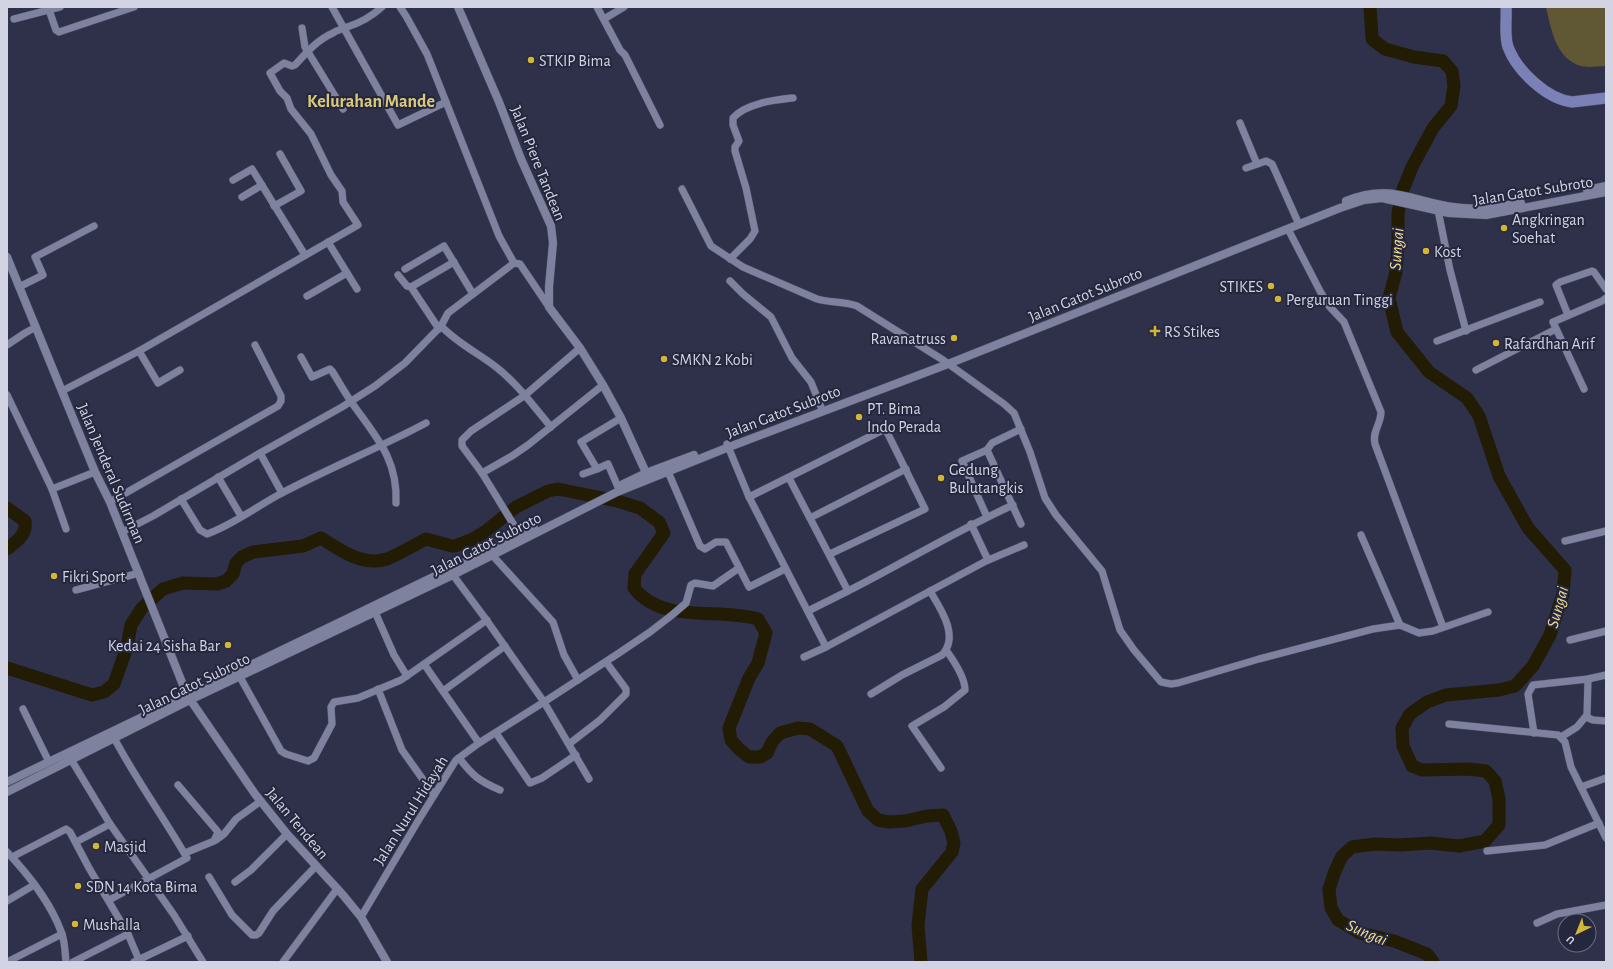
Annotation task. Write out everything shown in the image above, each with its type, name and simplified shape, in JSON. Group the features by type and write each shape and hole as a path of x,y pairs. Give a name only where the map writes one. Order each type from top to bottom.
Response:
{"highway":[{"path":"1506,7 1508,46 1520,67 1539,87 1567,102 1606,98"}],"street":[{"path":"14,19 60,7"},
{"path":"48,9 56,30 59,32 134,7"},
{"path":"332,7 398,125 446,102"},
{"path":"62,391 139,351 358,225 343,202 342,191 331,175 311,134 292,109 287,98 280,91 270,73 284,63 292,66 295,65 308,51 327,36 371,16 382,7"},
{"path":"400,7 427,54 499,236 514,263"},
{"name":"Jalan Piere Tandean","path":"458,7 499,102 521,159 551,226 553,243 549,307"},
{"path":"597,7 620,50 625,55 660,125"},
{"path":"604,19 624,7"},
{"path":"302,28 303,44 343,109"},
{"path":"730,259 750,240 755,231 746,188 735,152 735,147 739,141 733,119 736,114 753,106 768,101 793,98"},
{"path":"1240,124 1256,164"},
{"path":"274,206 301,191 280,154"},
{"path":"1246,168 1266,161 1272,164 1297,220"},
{"path":"233,180 252,168 305,255"},
{"path":"242,197 262,185"},
{"name":"Jalan Gatot Subroto","path":"1418,202 1438,210 1468,215 1486,215 1606,186"},
{"path":"682,189 709,244 730,259 743,267 817,299 823,301 848,302 857,306 946,362 1014,413 1045,498 1056,515 1102,571 1120,630 1134,650 1161,682 1171,684 1178,683 1273,655 1373,629 1400,625 1419,633 1432,631 1488,612"},
{"name":"Jalan Gatot Subroto","path":"728,445 821,407 946,362 1359,196 1372,193 1453,208 1478,209 1606,192"},
{"name":"Jalan Gatot Subroto","path":"7,792 69,756 189,697 452,573 493,556 616,489 1364,200 1388,196"},
{"path":"1438,210 1450,270 1466,331"},
{"path":"20,287 43,274 35,257 94,226"},
{"path":"1288,229 1329,306 1344,322 1378,405 1381,417 1374,433 1375,444 1444,627"},
{"path":"328,242 356,289"},
{"path":"405,269 444,246 473,294"},
{"name":"Jalan Jenderal Sudirman","path":"8,260 95,472 110,502 189,697"},
{"path":"411,287 454,262"},
{"path":"122,532 153,516 350,402 383,380 405,363 440,328 448,313 514,263 520,264 549,307 580,348 621,418 647,476"},
{"path":"1568,315 1556,285 1560,282 1592,271 1606,289"},
{"path":"307,296 347,273"},
{"path":"398,275 407,286 411,287 440,328 497,368 551,427"},
{"path":"730,281 771,317 792,358 811,382 821,407"},
{"path":"1584,389 1553,322 1554,320 1602,301 1606,298"},
{"path":"1437,340 1466,331 1540,302"},
{"path":"7,345 25,332 36,327"},
{"path":"1476,370 1556,329"},
{"path":"110,502 278,406 282,396 255,345"},
{"path":"518,532 482,473 462,446 462,440 472,431 524,396 580,348"},
{"path":"139,351 158,383 180,370"},
{"path":"301,357 312,377 330,369 350,402 382,446 391,463 395,475 396,503"},
{"path":"482,473 512,456 603,385"},
{"path":"7,396 52,489 66,528"},
{"path":"597,469 580,442 621,418"},
{"path":"181,499 198,526 205,534 282,493 382,446 426,423"},
{"path":"987,516 962,461 987,450 992,443 1021,429"},
{"path":"749,497 885,430 925,509 830,554"},
{"path":"728,445 749,497 826,647"},
{"path":"987,450 1021,524"},
{"path":"260,453 282,493"},
{"path":"583,474 608,464 616,489"},
{"path":"666,469 700,546 705,549 716,542 726,542 749,587 785,569"},
{"path":"810,518 906,469"},
{"path":"52,489 95,472"},
{"path":"218,477 241,516"},
{"path":"789,478 848,591"},
{"name":"Jalan Gatot Subroto","path":"189,697 240,677 338,626 375,612 452,573 518,532 599,498"},
{"path":"808,612 895,567 987,516 1013,505"},
{"path":"972,524 988,560"},
{"path":"1565,541 1606,531"},
{"path":"1361,535 1400,625"},
{"path":"804,657 826,647 988,560 1024,545"},
{"path":"493,556 552,622 564,655 578,680"},
{"name":"Jalan Nurul Hidayah","path":"361,917 456,760 479,743 606,662 650,632 686,603 691,585 695,583 713,586 739,568"},
{"path":"76,590 139,573"},
{"path":"452,573 487,620 544,702 589,778"},
{"path":"870,694 902,675 942,655 946,650 948,628 945,616 930,591"},
{"path":"375,612 394,655 408,676"},
{"path":"240,677 281,751 306,761 314,758 332,724 331,707 334,702 358,698 408,676 487,620"},
{"path":"1570,640 1606,631"},
{"path":"443,691 505,646"},
{"path":"941,768 912,726 944,707 965,690 965,685 955,664 946,650"},
{"path":"569,744 600,720 626,694 626,689 606,662"},
{"path":"424,664 479,743"},
{"path":"1534,733 1528,694 1533,685 1588,679 1606,675"},
{"path":"1561,737 1577,727 1587,715 1588,679"},
{"path":"378,690 402,750 434,795"},
{"name":"Jalan Tendean","path":"189,697 261,801 287,834 361,917 387,962"},
{"path":"23,709 49,762"},
{"path":"1586,716 1593,720 1606,720"},
{"path":"1449,724 1558,735 1561,737 1565,742 1571,767 1606,838"},
{"path":"496,733 530,783 542,778 576,755"},
{"path":"109,900 187,858 162,815 130,768 113,735"},
{"path":"69,756 110,824 188,936 203,962"},
{"name":"Jalan Gatot Subroto","path":"7,782 49,762 69,756"},
{"path":"459,758 481,782 500,790"},
{"path":"1581,787 1606,778"},
{"path":"178,785 218,830 218,834 214,841"},
{"path":"185,853 214,841 224,834 236,819 261,801"},
{"path":"1487,851 1545,845 1599,823"},
{"path":"76,842 110,824"},
{"path":"66,962 65,945 54,915 34,885 10,854 66,830 70,832 76,842 128,934 136,961 188,936"},
{"path":"235,882 251,870 287,834"},
{"path":"209,876 232,915 252,935 256,935 259,933 273,911 316,866"},
{"path":"7,901 34,885"},
{"path":"283,962 337,889"},
{"path":"1537,922 1557,914 1606,905"},
{"path":"7,962 62,934"},
{"path":"73,962 128,934"}],"shaded area":[{"path":"1546,7 1606,7 1606,66 1581,66 1566,57 1556,42"}],"waterway":[{"name":"Sungai","path":"1370,7 1372,39 1385,49 1414,57 1443,61 1452,71 1454,86 1451,106 1433,128 1412,167 1402,192 1398,214 1396,272 1389,298 1397,332 1429,372 1467,398 1479,416 1499,476 1528,528 1565,570 1563,594 1550,635 1533,666 1515,686 1499,690 1446,695 1427,702 1410,714 1402,728 1403,746 1412,766 1422,770 1468,769 1486,771 1495,781 1499,799 1499,825 1485,841 1459,846 1430,843 1400,845 1375,844 1352,847 1342,856 1335,871 1329,889 1331,908 1338,920 1360,933 1394,941 1427,954 1433,962"},
{"path":"7,668 92,695 104,692 114,684 127,647 131,625 142,608 163,589 183,583 217,584 226,581 233,574 236,563 242,557 253,552 303,546 321,538 352,556 369,561 378,561 392,557 426,539 455,546 473,539 486,531 516,507 548,491 558,489 617,501 640,508 659,522 664,533 635,574 634,588 646,599 660,607 675,611 726,614 758,619 766,633 758,663 749,678 729,728 731,740 739,749 749,757 760,757 767,753 772,742 780,733 798,728 810,729 837,746 868,811 878,820 889,822 905,821 927,816 943,815 951,831 954,843 952,852 922,889 918,925 921,962"},
{"path":"7,508 25,521 23,534 7,549"}],"place":[{"name":"STKIP Bima","path":"531,60"},
{"name":"Angkringan Soehat","path":"1504,228"},
{"name":"Kost","path":"1426,251"},
{"name":"STIKES","path":"1271,286"},
{"name":"Perguruan Tinggi","path":"1278,299"},
{"name":"RS Stikes","path":"1155,331"},
{"name":"Ravanatruss","path":"954,338"},
{"name":"Rafardhan Arif","path":"1496,343"},
{"name":"SMKN 2 Kobi","path":"664,359"},
{"name":"PT. Bima Indo Perada","path":"859,417"},
{"name":"Gedung Bulutangkis","path":"941,478"},
{"name":"Fikri Sport","path":"54,576"},
{"name":"Kedai 24 Sisha Bar","path":"228,645"},
{"name":"Masjid","path":"96,846"},
{"name":"SDN 14 Kota Bima","path":"78,886"},
{"name":"Mushalla","path":"75,924"}],"district":[{"name":"Kelurahan Mande","path":"371,101"}]}
